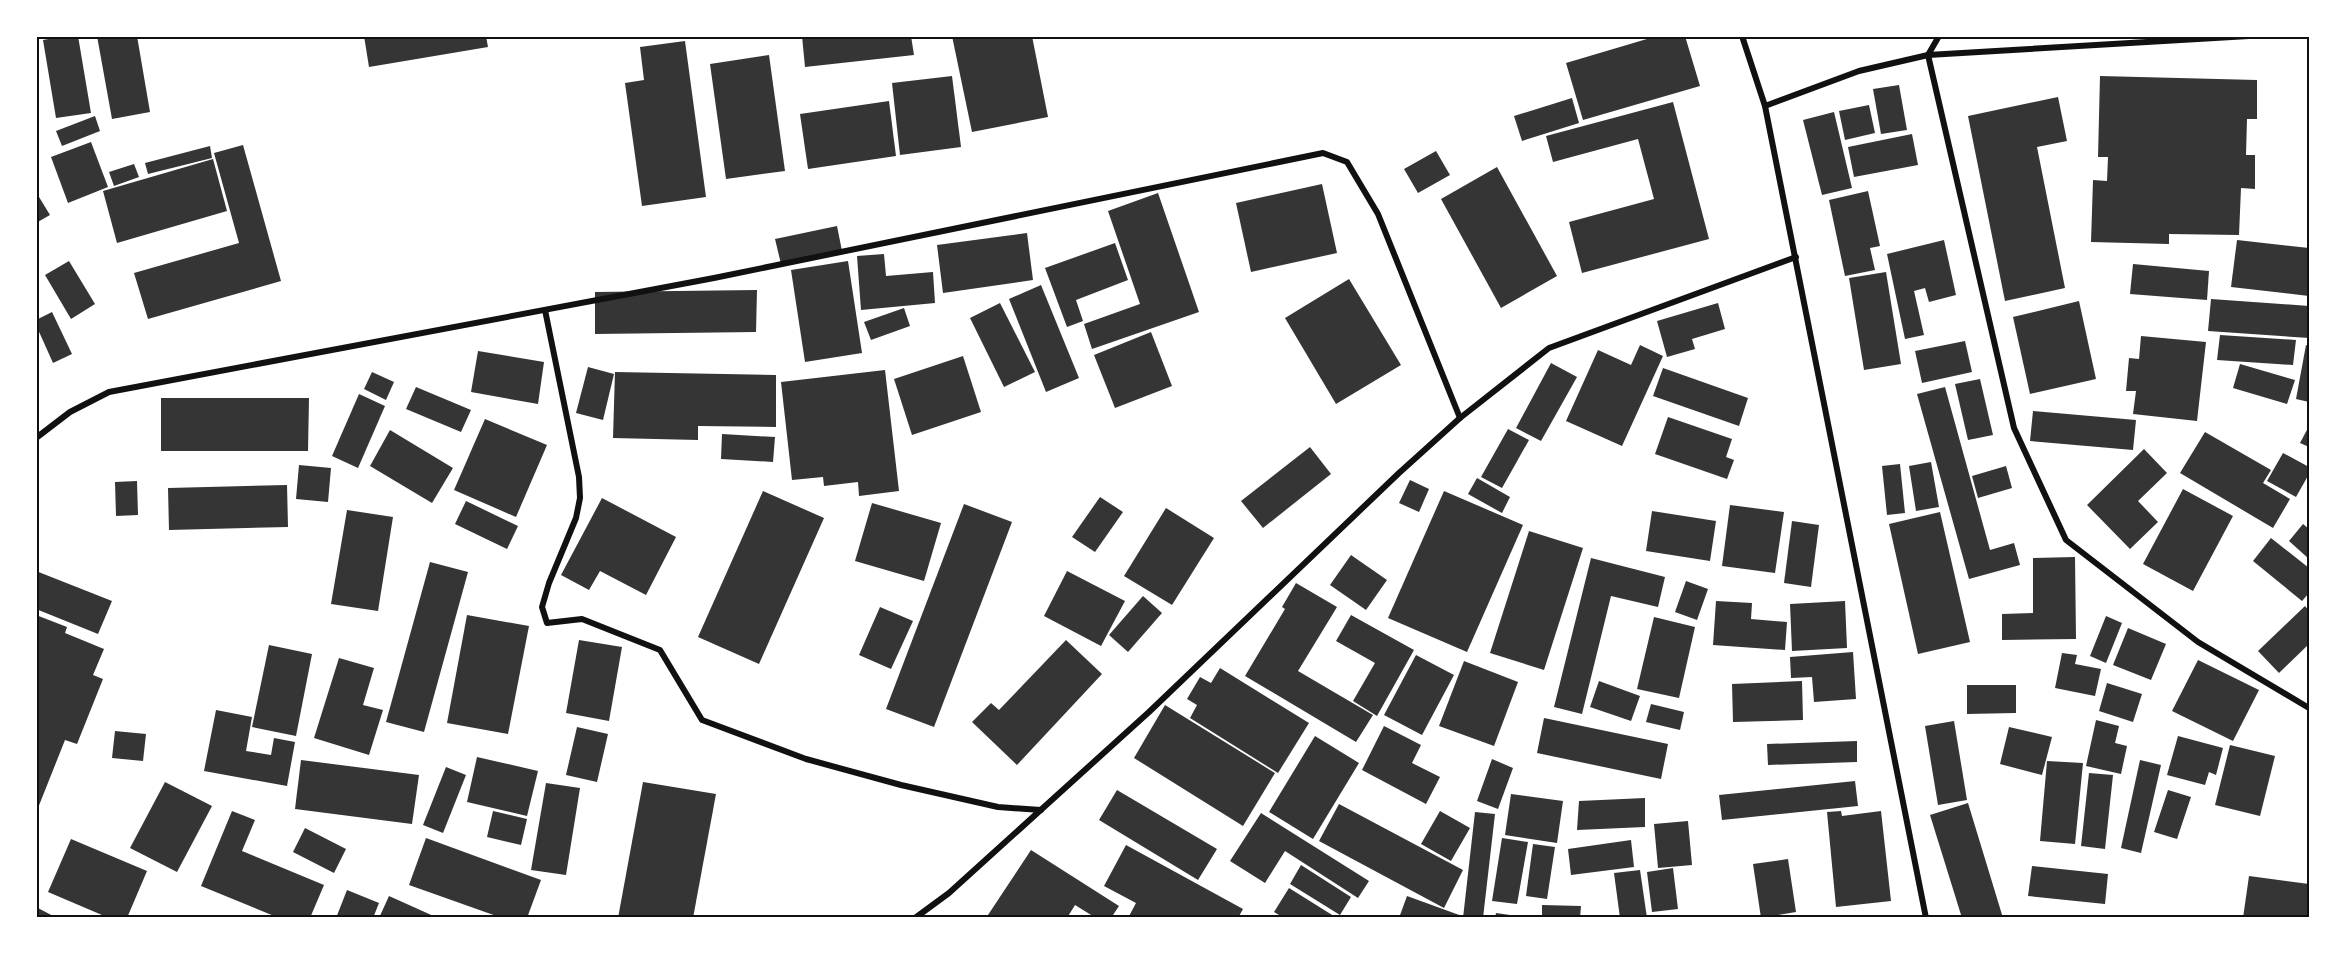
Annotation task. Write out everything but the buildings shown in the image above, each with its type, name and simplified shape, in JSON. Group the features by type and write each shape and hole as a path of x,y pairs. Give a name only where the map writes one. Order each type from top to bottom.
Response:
{"street":[{"path":"1742,36 1765,106 1926,918"},
{"path":"1939,36 1928,55 2014,428 2066,540 2198,642 2309,708"},
{"path":"1765,106 1859,71 1928,55 2249,36"},
{"path":"36,438 70,412 110,392 714,278 1323,153 1347,162 1378,214 1460,418"},
{"path":"915,918 949,893 1149,712 1390,481 1460,418 1549,348 1796,256"},
{"path":"545,310 579,477 580,498 576,519 549,583 542,607 547,623 582,619 660,650 702,720 806,759 890,782 998,807 1041,810"}]}
